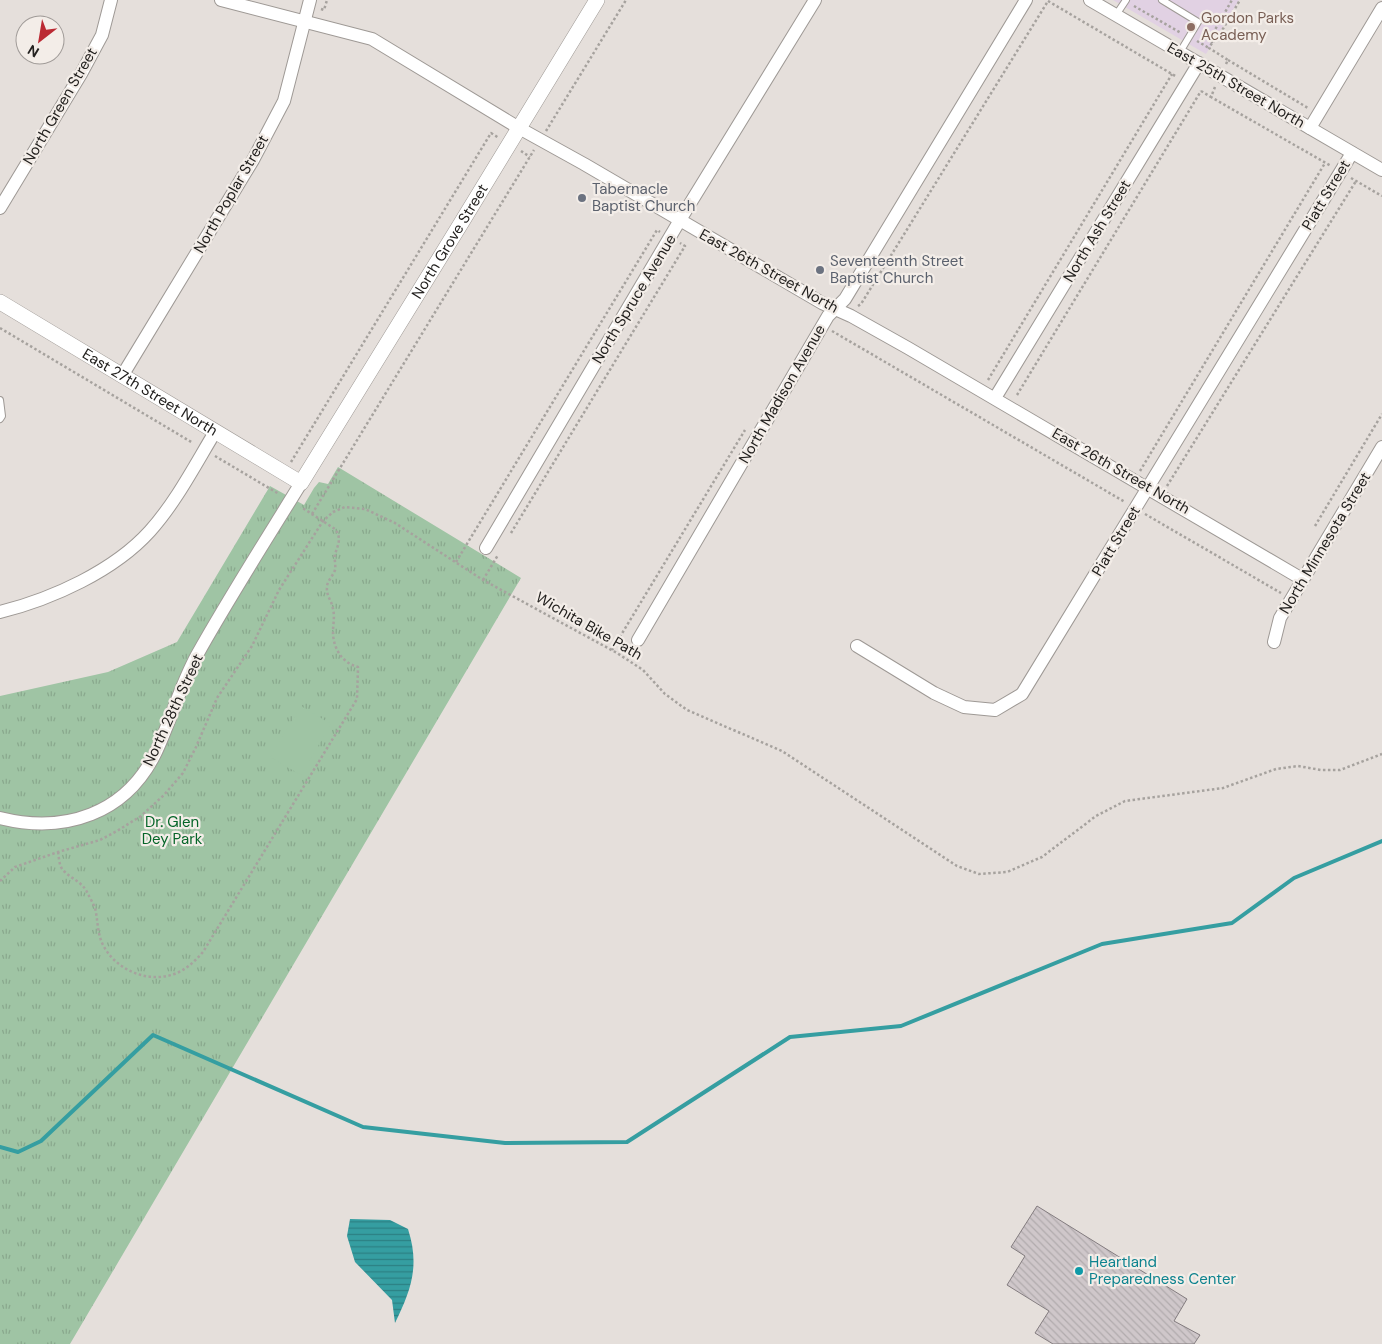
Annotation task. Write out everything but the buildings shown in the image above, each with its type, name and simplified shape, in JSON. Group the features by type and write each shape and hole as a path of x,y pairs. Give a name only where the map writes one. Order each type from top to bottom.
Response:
{"street":[{"name":"North Green Street","path":"0,208 81,74 102,35 111,0"},
{"name":"East 26th Street North","path":"221,0 372,40 519,128 822,303 851,316 995,398 1302,579"},
{"name":"North Poplar Street","path":"122,376 253,160 284,101 310,0"},
{"name":"North Grove Street","path":"301,483 598,0"},
{"name":"North Spruce Avenue","path":"486,548 680,220 815,0"},
{"name":"North Madison Avenue","path":"638,640 828,316 845,299 1026,0"},
{"name":"East 25th Street North","path":"1090,0 1382,170"},
{"path":"1310,128 1382,8"},
{"name":"North Ash Street","path":"995,398 1199,63"},
{"name":"Piatt Street","path":"857,646 934,693 964,707 995,710 1022,694 1352,153"},
{"name":"East 27th Street North","path":"0,302 301,483"},
{"path":"0,612 22,607 57,593 85,579 130,550 150,531 170,504 215,432"},
{"name":"North Minnesota Street","path":"1274,642 1280,618 1382,449"},
{"name":"North 28th Street","path":"0,818 20,823 44,824 82,818 115,803 130,789 144,773 156,752 197,655 301,483"}],"lane":[{"path":"1116,15 1126,0"},
{"path":"1162,0 1198,22 1180,52"},
{"path":"0,400 2,416 0,420"}],"path":[{"path":"312,514 626,0"},
{"path":"854,308 861,304 1048,0 1187,82"},
{"path":"1126,0 1312,110"},
{"path":"1212,43 1212,35 1232,0"},
{"path":"1209,48 1217,39 1240,0"},
{"path":"1224,68 1228,60"},
{"path":"987,381 1172,74"},
{"path":"1215,86 1211,97 1333,167"},
{"path":"1017,395 1201,91"},
{"path":"273,491 491,133 530,157"},
{"path":"1350,177 1382,196"},
{"path":"822,326 1282,593"},
{"path":"0,328 335,529 338,533 340,545 335,555 335,569 327,585 327,597 333,606 335,620 333,633 338,652 348,665 358,667 357,699 203,952 192,964 178,973 163,977 142,975 123,967 112,959 103,946 98,932 94,906 87,890 64,871 58,852"},
{"path":"1315,526 1382,414"},
{"path":"612,650 745,430"},
{"name":"Wichita Bike Path","path":"0,881 15,867 100,840 141,816 158,800 183,772 217,698 252,646 278,590 323,521 333,512 345,507 365,509 395,522 483,580 612,650 644,670 665,694 687,710 782,751 957,866 979,874 1007,872 1042,857 1096,816 1125,801 1223,788 1276,769 1298,766 1320,770 1340,770 1382,754"}],"shaded area":[{"name":"Gordon Parks Academy","path":"1113,0 1239,0 1206,54"}],"green space":[{"name":"Dr. Glen Dey Park","path":"338,467 521,578 70,1344 0,1344 0,696 108,672 177,642 270,486 304,505 319,482 328,484"},
{"path":"301,706 331,724 301,775 270,757"}],"water":[{"path":"350,1219 390,1220 408,1229 412,1242 412,1278 395,1323 392,1300 355,1262 347,1236"}],"waterway":[{"path":"0,1147 18,1152 41,1141 153,1035 363,1127 505,1143 627,1142 790,1037 901,1026 1102,944 1232,923 1294,878 1382,841"}],"place":[{"name":"Gordon Parks Academy","path":"1191,27"},
{"name":"Tabernacle Baptist Church","path":"582,198"},
{"name":"Seventeenth Street Baptist Church","path":"820,270"},
{"name":"Heartland Preparedness Center","path":"1079,1271"}]}
